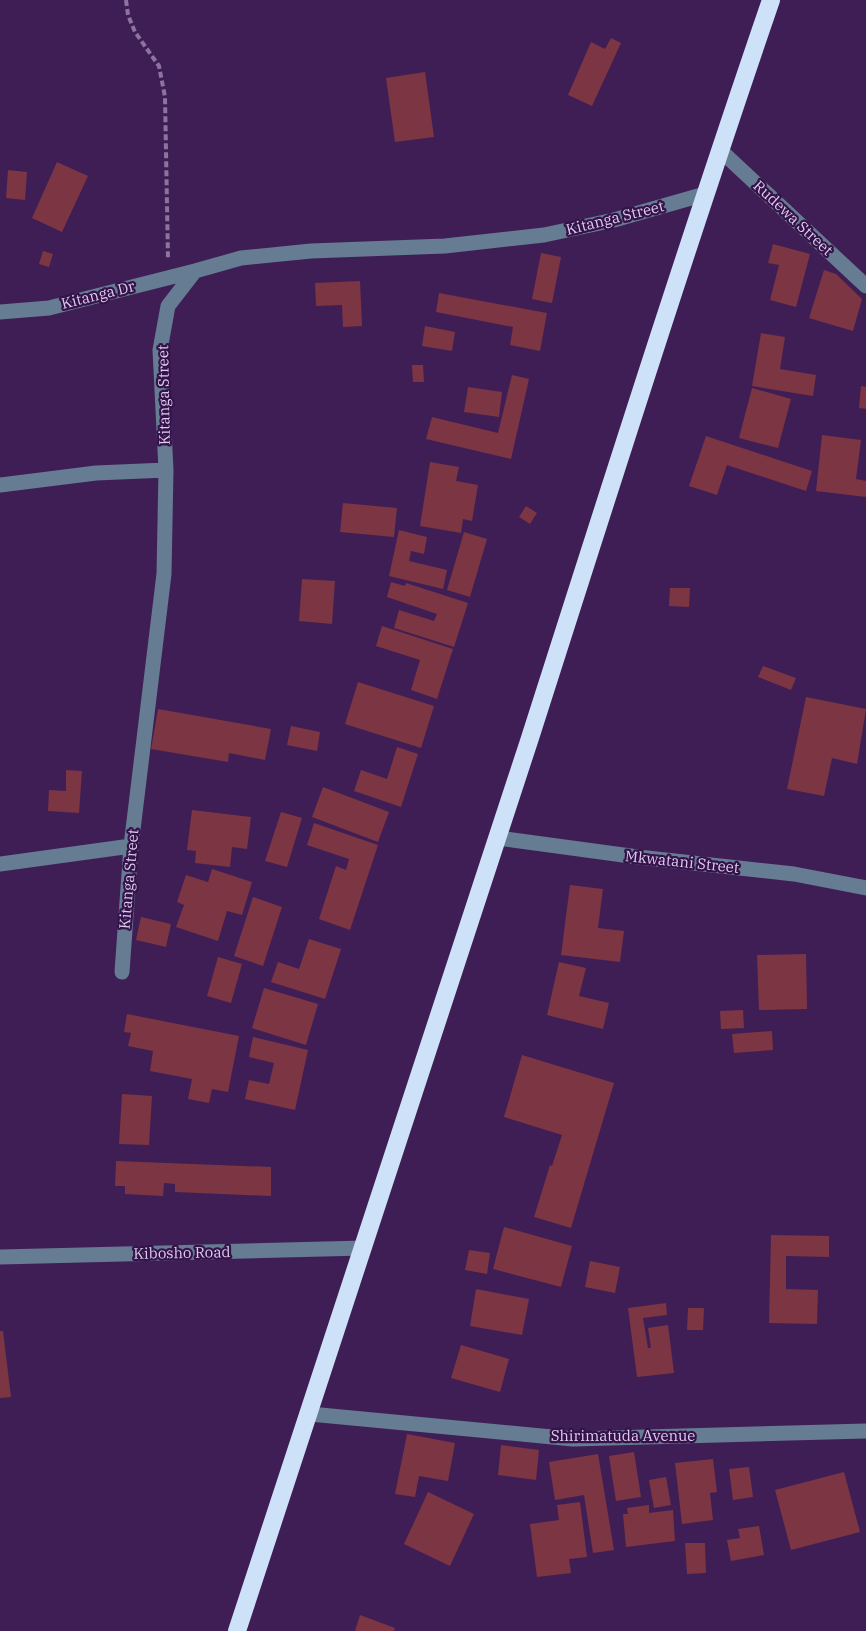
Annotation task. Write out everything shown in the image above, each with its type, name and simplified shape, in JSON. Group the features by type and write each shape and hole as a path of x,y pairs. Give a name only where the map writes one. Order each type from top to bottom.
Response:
{"highway":[{"path":"237,1631 498,838 705,194 771,0"}],"street":[{"name":"Rudewa Street","path":"720,150 866,286"},
{"name":"Kitanga Street","path":"122,972 131,846 164,574 166,471 160,351 168,306 195,271 241,258 310,251 445,246 544,235 614,220 705,194"},
{"name":"Kitanga Dr","path":"0,312 49,308 195,271"},
{"path":"0,485 96,473 166,471"},
{"name":"Mkwatani Street","path":"498,838 639,857 794,874 866,888"},
{"path":"0,864 131,846"},
{"name":"Kibosho Road","path":"0,1257 364,1248"},
{"name":"Shirimatuda Avenue","path":"310,1414 573,1439 866,1431"}],"path":[{"path":"126,0 128,15 135,32 159,66 165,97 169,278"}],"building":[{"path":"611,38 621,43 592,106 568,95 591,42 605,49"},
{"path":"425,72 434,137 395,142 386,78"},
{"path":"57,162 88,176 62,232 32,218"},
{"path":"8,170 27,172 25,200 6,198"},
{"path":"773,244 810,254 796,307 770,300 779,265 768,263"},
{"path":"43,251 53,254 49,267 39,264"},
{"path":"541,253 561,257 552,303 532,299"},
{"path":"824,270 836,274 862,299 853,331 809,318"},
{"path":"360,281 362,326 343,327 342,305 316,306 315,283"},
{"path":"439,293 547,313 540,351 510,345 513,327 436,312"},
{"path":"425,326 455,332 452,351 422,346"},
{"path":"761,333 785,337 780,369 816,375 813,396 752,386"},
{"path":"412,365 423,365 424,382 413,382"},
{"path":"512,375 529,379 511,459 426,439 432,417 498,433"},
{"path":"861,386 866,387 866,409 859,408"},
{"path":"468,387 502,392 499,417 464,412"},
{"path":"752,388 791,399 778,448 739,438"},
{"path":"822,435 861,440 856,479 866,481 866,497 816,491"},
{"path":"706,436 812,471 806,491 727,465 717,495 689,486"},
{"path":"430,462 459,467 456,481 478,485 472,521 463,519 461,533 420,526"},
{"path":"343,503 397,508 394,537 340,532"},
{"path":"526,506 537,513 530,524 519,517"},
{"path":"399,530 427,537 424,554 411,551 409,561 447,570 443,589 389,576"},
{"path":"464,532 487,539 470,597 447,590"},
{"path":"302,579 335,581 332,624 299,621"},
{"path":"391,582 405,586 406,583 468,603 454,647 394,628 399,610 434,621 437,614 387,597"},
{"path":"670,588 690,588 689,607 669,606"},
{"path":"382,626 453,649 437,699 411,690 420,660 376,646"},
{"path":"763,666 796,678 791,690 758,677"},
{"path":"358,682 434,706 421,748 345,724"},
{"path":"806,697 866,709 857,764 832,758 824,796 787,789"},
{"path":"158,709 271,729 265,760 229,753 228,762 151,749"},
{"path":"291,726 320,732 317,751 287,745"},
{"path":"397,747 418,754 401,807 354,791 361,770 387,779"},
{"path":"66,770 82,771 79,813 48,811 49,790 66,791"},
{"path":"323,787 389,812 378,842 312,817"},
{"path":"192,810 251,817 247,849 232,847 230,867 195,863 196,851 187,850"},
{"path":"281,812 302,818 287,867 265,861"},
{"path":"314,823 378,845 350,930 319,919 336,866 346,870 349,859 307,845"},
{"path":"212,869 252,882 242,915 227,911 218,941 176,927 184,905 177,902 186,875 208,882"},
{"path":"570,885 603,889 598,928 624,931 620,962 561,955"},
{"path":"253,897 282,907 263,966 234,956"},
{"path":"141,917 171,924 166,947 136,940"},
{"path":"309,939 341,949 325,999 271,982 278,962 299,969"},
{"path":"806,954 807,1009 759,1010 757,955"},
{"path":"218,957 242,964 231,1003 207,996"},
{"path":"559,962 586,968 579,996 609,1003 603,1029 547,1015"},
{"path":"264,988 318,1004 306,1045 252,1028"},
{"path":"743,1010 744,1028 721,1029 720,1011"},
{"path":"127,1014 239,1036 228,1092 212,1089 209,1103 188,1099 192,1079 150,1071 153,1051 128,1046 131,1033 124,1032"},
{"path":"772,1031 773,1050 734,1053 732,1034"},
{"path":"253,1037 308,1050 295,1110 245,1099 249,1080 269,1084 274,1063 249,1057"},
{"path":"522,1055 614,1083 571,1228 534,1217 562,1135 504,1117"},
{"path":"122,1094 152,1096 149,1145 119,1144"},
{"path":"116,1161 271,1167 271,1196 175,1192 175,1184 164,1183 163,1196 125,1194 125,1186 115,1186"},
{"path":"504,1227 572,1246 561,1287 493,1269"},
{"path":"771,1235 829,1236 829,1257 786,1256 786,1289 818,1290 817,1324 769,1323"},
{"path":"469,1250 490,1253 487,1274 465,1270"},
{"path":"590,1261 620,1267 615,1293 585,1287"},
{"path":"476,1289 529,1299 522,1335 470,1326"},
{"path":"666,1303 667,1315 643,1318 648,1348 651,1348 648,1328 668,1325 674,1373 637,1377 628,1308"},
{"path":"688,1308 704,1308 703,1330 687,1330"},
{"path":"0,1331 3,1331 11,1397 0,1398"},
{"path":"461,1345 509,1359 500,1392 451,1378"},
{"path":"407,1434 455,1443 448,1481 419,1476 415,1497 395,1494"},
{"path":"501,1445 539,1450 536,1480 498,1475"},
{"path":"634,1452 641,1497 616,1501 609,1456"},
{"path":"598,1454 614,1550 593,1553 584,1495 555,1500 549,1462"},
{"path":"713,1459 717,1492 710,1493 713,1520 682,1524 675,1463"},
{"path":"749,1467 753,1497 733,1500 729,1469"},
{"path":"844,1472 860,1532 791,1550 775,1490"},
{"path":"666,1477 671,1505 654,1508 649,1480"},
{"path":"428,1492 474,1514 450,1566 404,1544"},
{"path":"580,1502 587,1557 569,1559 571,1573 537,1577 530,1524 559,1520 557,1505"},
{"path":"649,1505 649,1513 673,1510 675,1541 626,1547 623,1514 628,1514 627,1508"},
{"path":"759,1526 764,1555 731,1561 727,1540 740,1538 738,1529"},
{"path":"685,1543 705,1543 706,1573 687,1574"},
{"path":"360,1615 395,1628 394,1631 355,1631"}]}
